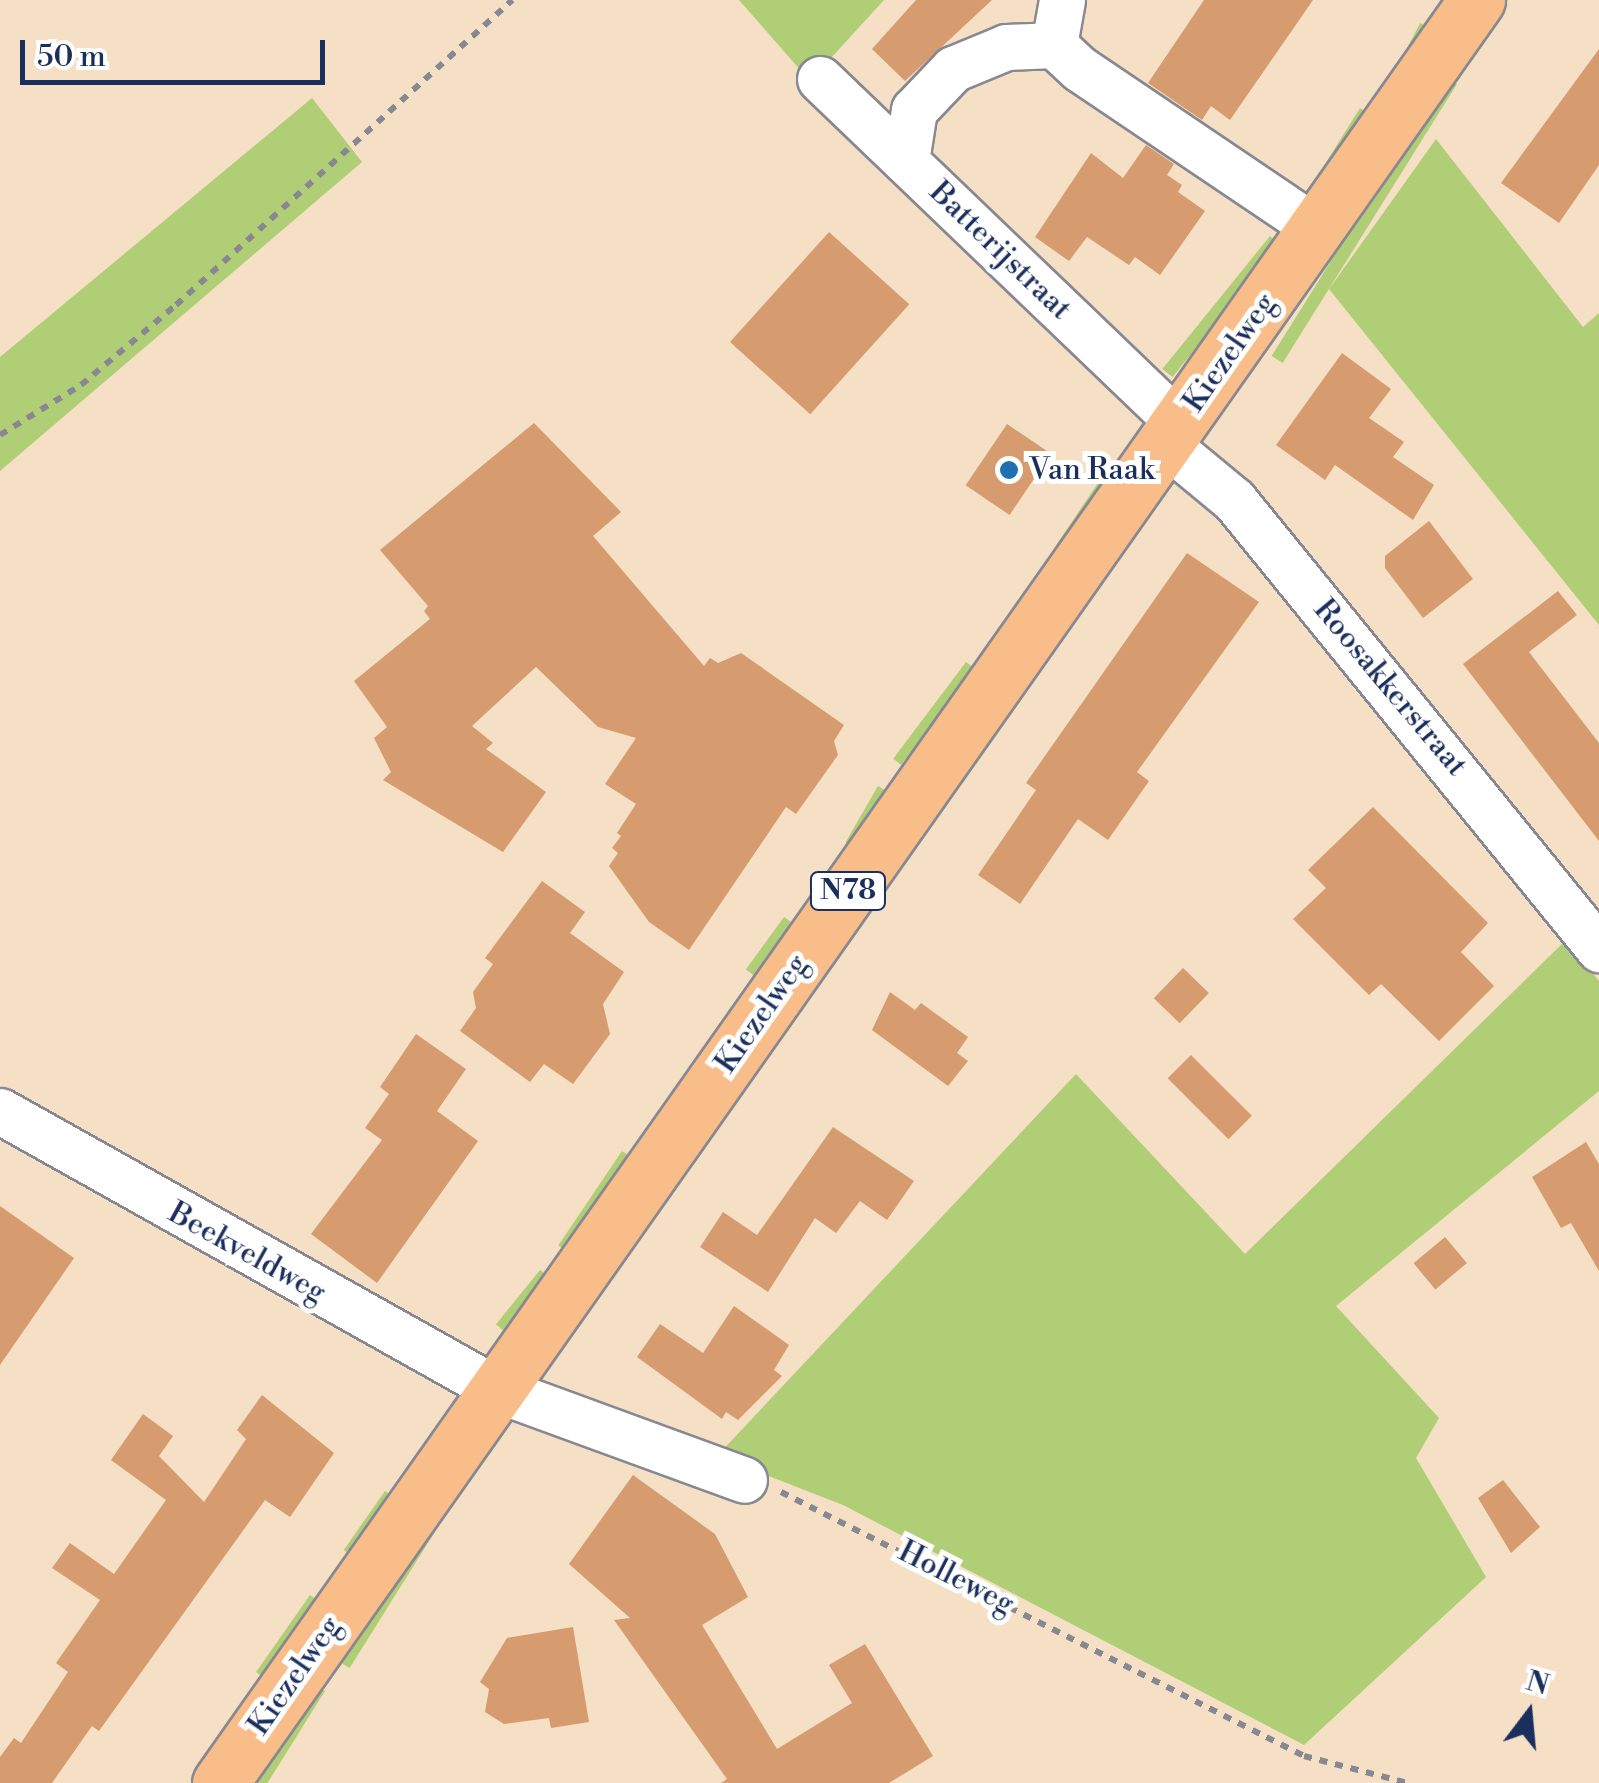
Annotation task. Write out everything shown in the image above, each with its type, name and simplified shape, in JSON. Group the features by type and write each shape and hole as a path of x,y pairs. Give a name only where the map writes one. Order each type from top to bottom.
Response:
{"main road":[{"name":"Kiezelweg","path":"220,1783 1477,0"}],"street":[{"path":"1054,45 1062,0"},
{"path":"906,161 914,110 953,69 1006,47 1054,45 1080,70 1316,228"},
{"name":"Batterijstraat","path":"820,79 906,161 1172,434"},
{"name":"Roosakkerstraat","path":"1172,434 1234,500 1599,949"},
{"name":"Beekveldweg","path":"0,1111 496,1389"},
{"path":"496,1389 744,1480"}],"path":[{"path":"0,436 81,385 162,317 512,0"},
{"name":"Holleweg","path":"744,1480 803,1500 1304,1756 1408,1783"}],"green space":[{"path":"739,0 884,0 810,81"},
{"path":"1420,23 1430,28 1397,93 1387,88"},
{"path":"1446,77 1457,84 1283,363 1272,356"},
{"path":"312,98 362,162 0,471 0,357"},
{"path":"1360,108 1371,115 1311,211 1300,204"},
{"path":"1436,139 1583,327 1599,313 1599,625 1329,289"},
{"path":"1270,236 1280,244 1172,377 1162,369"},
{"path":"1100,480 1109,486 1066,551 1056,545"},
{"path":"966,662 974,668 901,765 893,759"},
{"path":"878,786 890,793 858,849 846,842"},
{"path":"784,917 795,925 757,978 746,970"},
{"path":"1566,940 1599,981 1599,1091 1336,1306 1439,1418 1416,1458 1486,1577 1304,1745 843,1505 717,1456 1076,1074 1245,1254"},
{"path":"622,1151 631,1157 567,1252 558,1246"},
{"path":"540,1270 550,1278 506,1333 496,1324"},
{"path":"385,1491 395,1498 354,1557 344,1550"},
{"path":"425,1523 436,1530 350,1668 339,1661"},
{"path":"310,1595 320,1602 266,1679 256,1672"},
{"path":"314,1684 325,1691 267,1783 252,1783"}],"building":[{"path":"916,0 992,0 905,81 872,49"},
{"path":"1204,0 1313,0 1230,120 1211,106 1202,120 1148,83"},
{"path":"1599,49 1599,165 1559,223 1501,183"},
{"path":"1146,145 1174,164 1167,175 1182,185 1178,192 1205,211 1160,275 1135,257 1129,265 1087,237 1069,261 1035,237 1091,153 1123,178"},
{"path":"829,232 909,304 810,414 730,342"},
{"path":"1342,353 1391,389 1369,418 1404,442 1393,457 1434,485 1413,520 1335,465 1325,480 1276,445"},
{"path":"534,423 621,512 593,536 704,666 710,658 718,663 741,653 844,725 834,741 838,755 796,814 786,807 689,950 649,922 609,866 618,853 612,848 621,836 617,833 636,804 605,784 636,738 598,727 536,667 472,726 493,743 486,749 546,792 503,852 383,780 391,772 374,738 387,727 354,681 430,619 424,611 428,606 380,550"},
{"name":"Van Raak","path":"1007,424 1051,454 1010,515 966,485"},
{"path":"1429,521 1473,579 1423,618 1385,568 1385,556"},
{"path":"1187,553 1259,602 1137,772 1149,781 1108,840 1078,819 1020,904 978,875 1036,790 1026,783"},
{"path":"1558,591 1577,615 1529,652 1599,743 1599,841 1463,664"},
{"path":"1373,807 1488,923 1461,952 1494,986 1439,1041 1381,984 1369,995 1293,919 1326,888 1308,870"},
{"path":"542,881 585,912 570,933 624,972 603,1004 610,1034 573,1084 544,1064 530,1082 460,1031 476,1008 473,992 493,964 485,958"},
{"path":"1183,968 1209,993 1180,1023 1154,998"},
{"path":"890,992 915,1010 921,1003 968,1037 957,1053 968,1061 948,1086 872,1030"},
{"path":"416,1034 466,1069 437,1111 478,1141 377,1283 311,1234 382,1140 365,1128 389,1094 380,1087"},
{"path":"1191,1055 1252,1116 1228,1139 1168,1078"},
{"path":"833,1127 914,1181 887,1220 860,1201 836,1233 815,1218 768,1292 700,1247 723,1212 757,1235"},
{"path":"1586,1142 1599,1164 1599,1271 1571,1223 1561,1228 1532,1177"},
{"path":"0,1206 74,1258 0,1365"},
{"path":"1445,1237 1467,1263 1435,1289 1414,1263"},
{"path":"734,1306 789,1345 774,1370 782,1376 738,1420 726,1412 722,1419 637,1357 660,1324 703,1353"},
{"path":"262,1395 334,1453 290,1517 265,1500 99,1731 92,1726 52,1783 0,1783 0,1757 14,1738 21,1743 68,1672 56,1663 100,1600 52,1568 70,1543 114,1574 166,1500 111,1460 143,1414 173,1436 159,1456 204,1502 246,1439 237,1430"},
{"path":"633,1475 715,1534 748,1597 702,1625 777,1749 852,1703 829,1665 865,1644 933,1756 889,1783 721,1783 727,1779 614,1620 630,1618 569,1564"},
{"path":"1503,1480 1540,1527 1511,1553 1478,1498"},
{"path":"573,1627 589,1722 551,1728 549,1718 504,1724 485,1712 489,1689 480,1682 507,1638"}],"place":[{"name":"Van Raak","path":"1009,470"}]}
